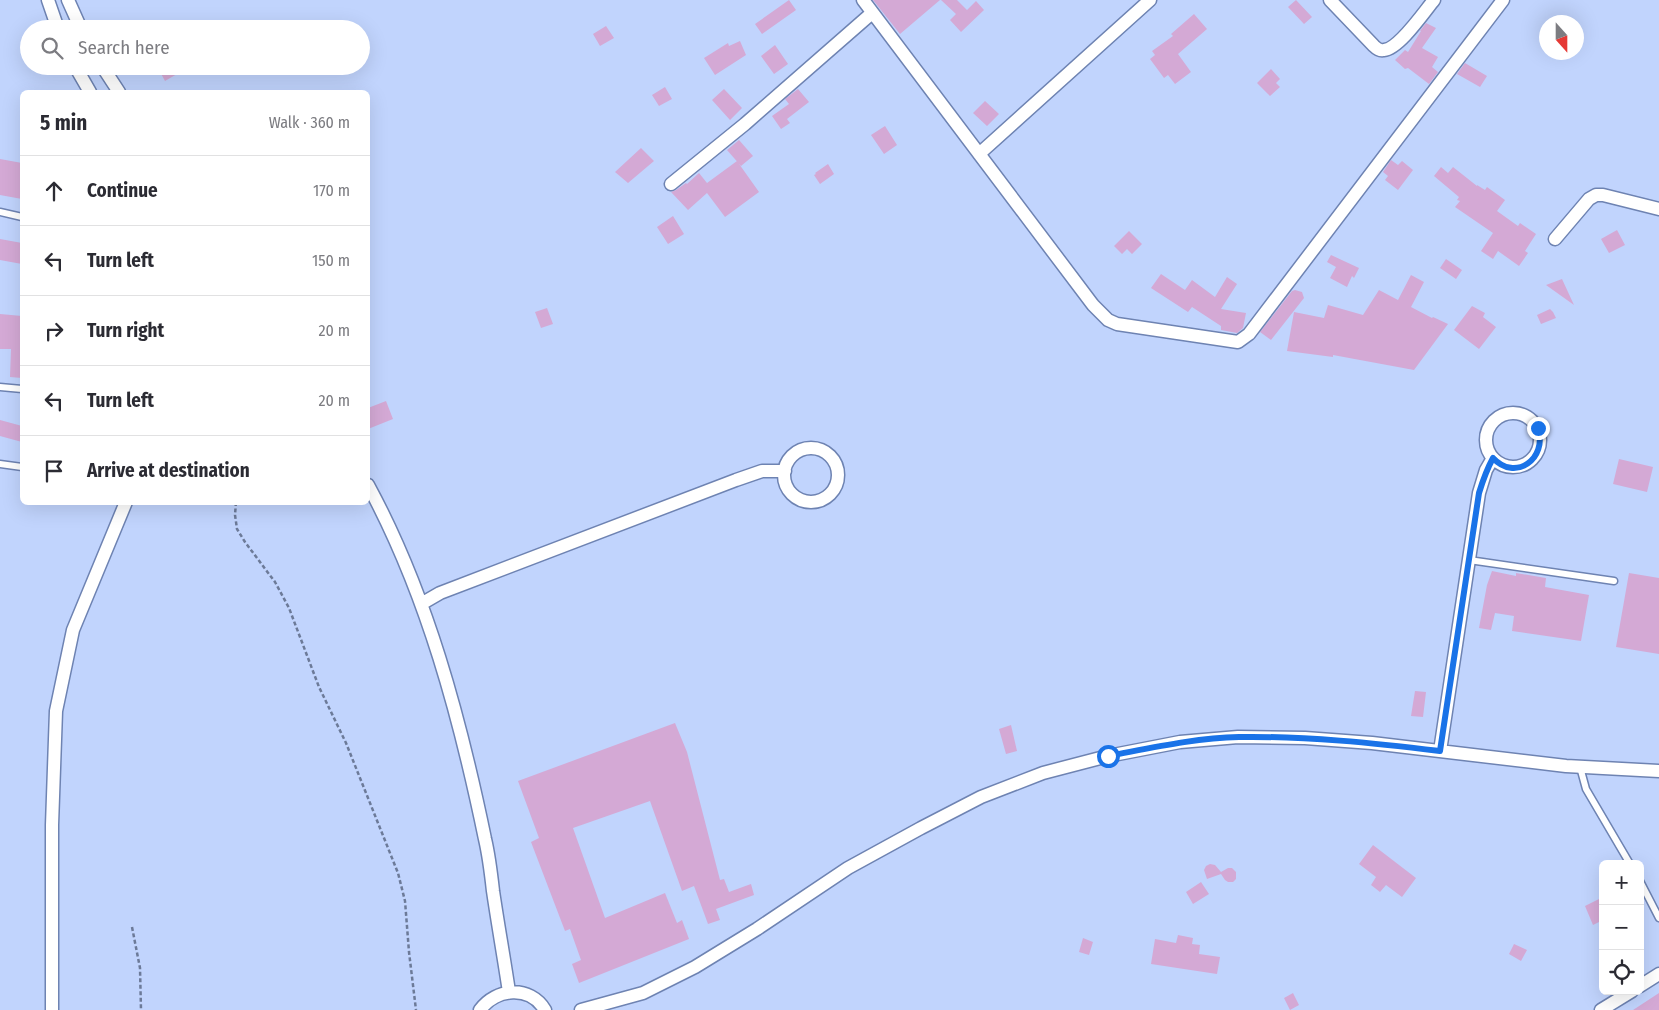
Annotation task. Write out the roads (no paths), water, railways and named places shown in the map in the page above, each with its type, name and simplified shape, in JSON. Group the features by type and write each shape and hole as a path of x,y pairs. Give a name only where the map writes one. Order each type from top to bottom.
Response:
{"street":[{"path":"48,0 55,20"},
{"path":"68,0 77,20"},
{"path":"863,0 1093,305 1108,320 1117,324 1238,342 1249,334 1503,0"},
{"path":"979,154 1150,0"},
{"path":"1330,0 1374,46 1383,51 1398,42 1434,0"},
{"path":"671,184 745,124 872,12"},
{"path":"80,75 89,90"},
{"path":"108,75 117,90"},
{"path":"1555,240 1589,199 1596,195 1603,194 1659,209"},
{"path":"1508,414 1525,416 1538,428 1540,445 1537,454 1524,466 1506,466 1493,458 1487,447 1486,438 1493,422 1500,417 1508,414"},
{"path":"814,448 830,456 838,472 834,489 828,496 812,502 795,497 789,491 785,483 784,471 790,458 797,452 814,448"},
{"path":"1440,751 1479,493 1486,470 1493,458"},
{"path":"421,604 440,594 736,480 762,471 784,471"},
{"path":"370,489 396,543 421,604 444,673 486,840 508,992"},
{"path":"52,1010 52,825 56,711 73,630 125,505"},
{"path":"581,1010 643,993 695,967 848,868 981,797 1043,773 1108,756 1180,742 1238,737 1305,738 1372,743 1580,766 1659,771"},
{"path":"1644,983 1659,974"},
{"path":"480,1010 485,1003 496,995 508,992 521,992 533,997 545,1010"},
{"path":"1601,1010 1625,995"}],"lane":[{"path":"0,212 20,216"},
{"path":"0,387 20,389"},
{"path":"0,464 20,467"},
{"path":"1469,560 1614,581"},
{"path":"1580,766 1586,789 1628,860"},
{"path":"1644,888 1659,918"}]}
